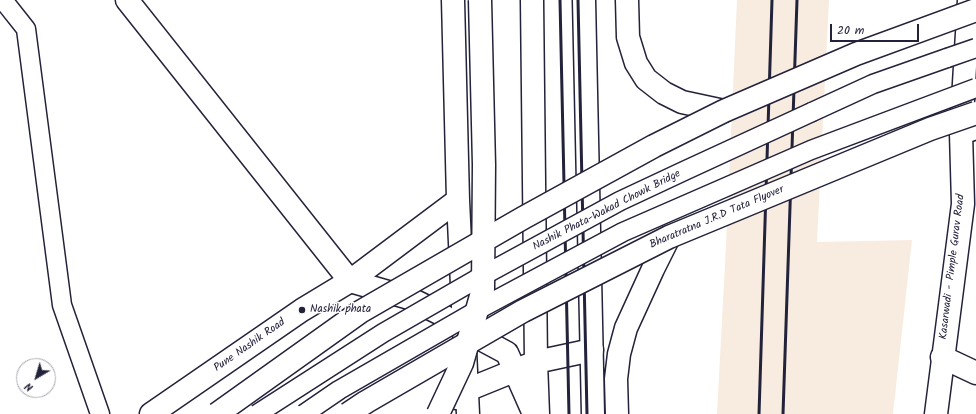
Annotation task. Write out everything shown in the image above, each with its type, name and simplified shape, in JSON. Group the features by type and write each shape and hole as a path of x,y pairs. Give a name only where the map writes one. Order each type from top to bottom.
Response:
{"main road":[{"path":"127,0 350,281 409,298 441,314 464,330 507,353 534,414"},
{"path":"452,0 458,200 468,414"},
{"path":"438,414 462,363 483,289 484,165 480,0"},
{"path":"532,0 536,362 538,414"},
{"path":"584,0 593,414"},
{"path":"627,0 628,37 636,63 646,79 664,93 682,102 724,111"},
{"name":"Kasarwadi - Pimple Gurav Road","path":"936,414 942,357 969,203 968,131 970,0"},
{"path":"217,414 360,312 530,214 654,146 724,111 856,54 976,10"},
{"name":"Bharatratna J.R.D Tata Flyover","path":"348,414 523,311 668,237 930,129 976,113"},
{"name":"Pune Nashik Road","path":"151,414 302,310 350,281 458,200"},
{"path":"617,414 616,379 619,354 626,328 668,237"},
{"path":"434,414 467,390 536,362 592,350"},
{"path":"942,357 976,373"}],"lane":[{"path":"3,0 26,29 62,305 100,414"},
{"name":"Nashik Phata-Wakad Chowk Bridge","path":"258,414 383,333 475,280 620,201 873,84 976,48"},
{"path":"304,414 339,390 477,311 623,232 811,150 976,88"}],"shaded area":[{"path":"737,0 829,0 817,242 912,240 893,414 717,414"}],"railway":[{"path":"560,0 569,414"},
{"path":"578,0 587,414"},
{"path":"759,414 772,0"},
{"path":"783,414 797,0"}],"place":[{"name":"Nashik phata","path":"302,310"}]}
